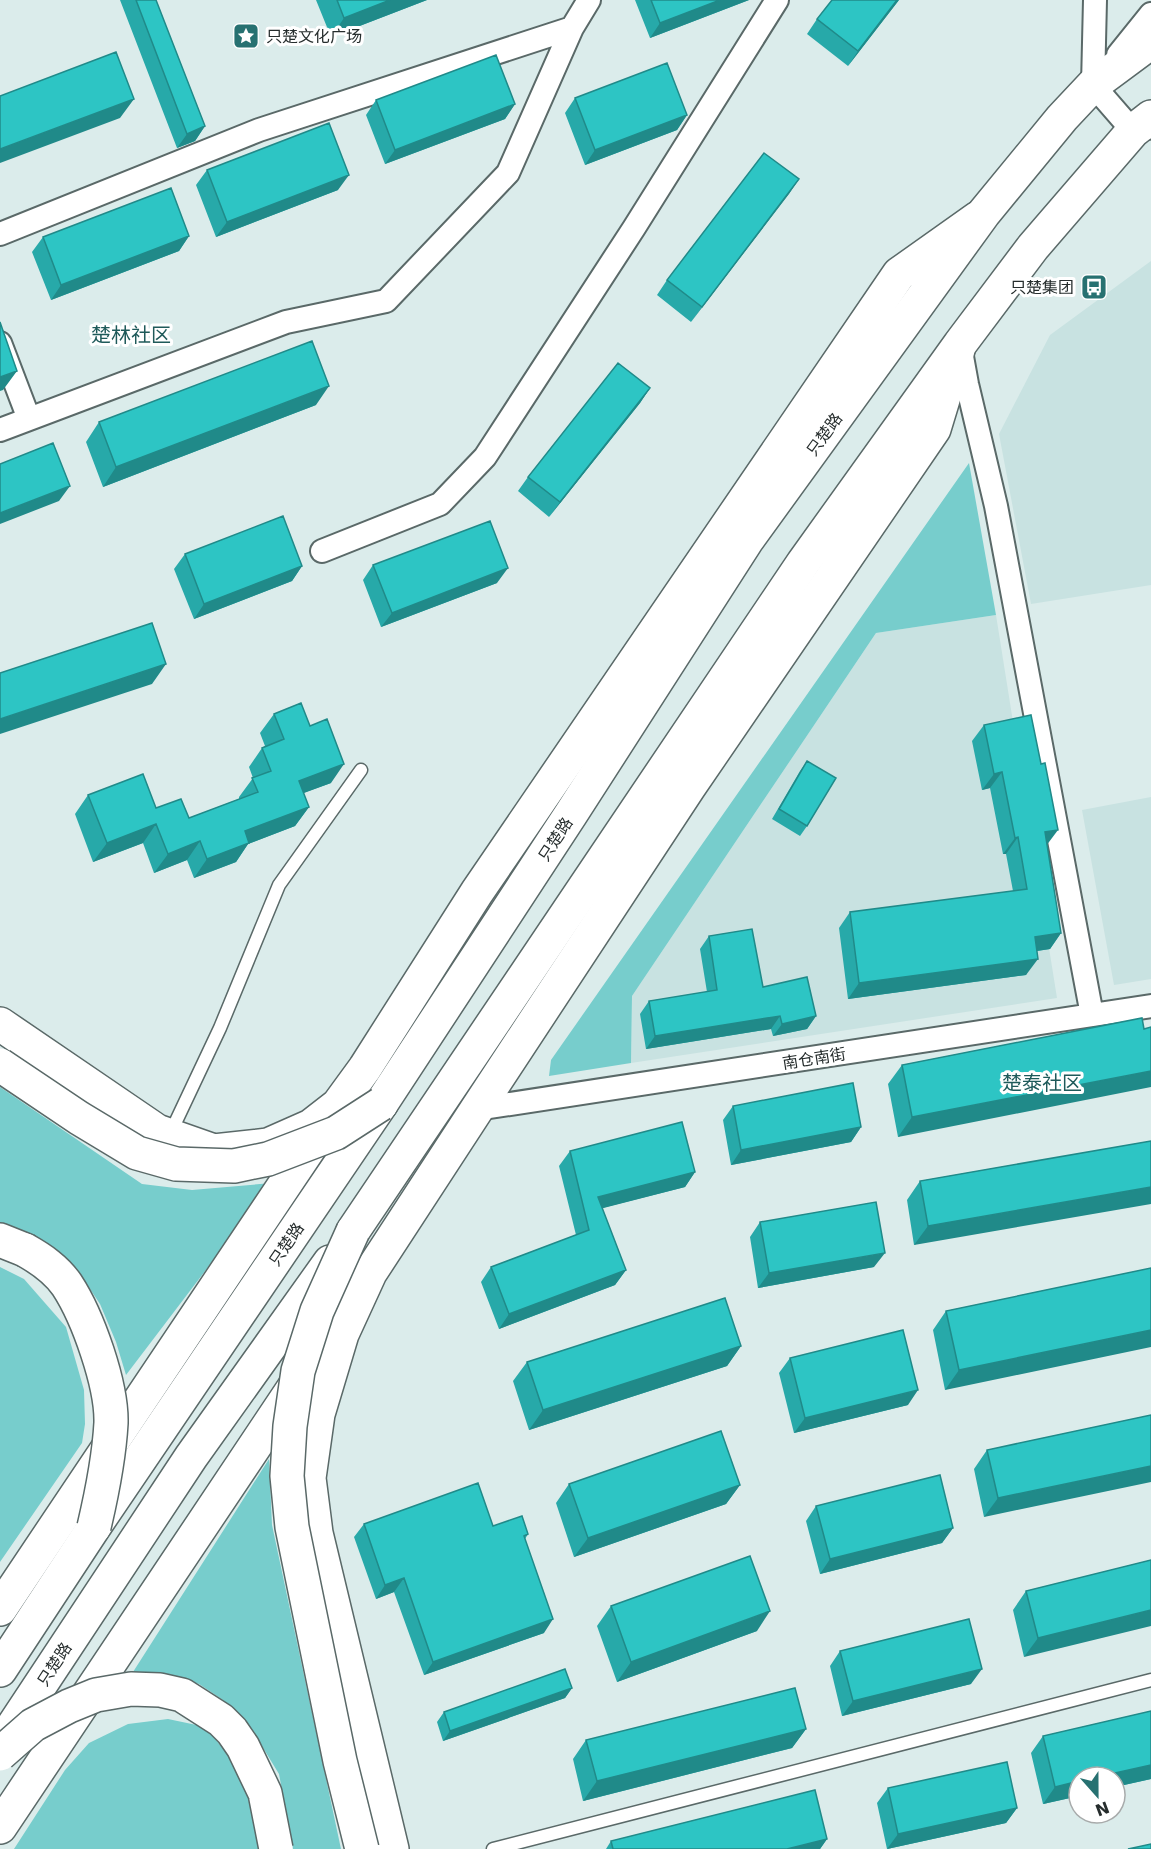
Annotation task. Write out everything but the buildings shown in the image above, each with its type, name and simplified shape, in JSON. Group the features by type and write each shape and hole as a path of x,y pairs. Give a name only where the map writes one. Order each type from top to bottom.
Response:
{"main road":[{"name":"只楚路","path":"0,1670 94,1527 381,1104 747,540 984,213 1062,118 1093,85 1151,42"},
{"name":"只楚路","path":"0,1746 191,1457 353,1231 803,563 960,344 1033,247 1145,125"},
{"path":"0,1609 365,1068 477,892 899,274 984,213"},
{"path":"0,1827 370,1273 689,787 934,429 960,344"},
{"path":"0,1024 157,1131 214,1151 268,1145 310,1126 338,1105"},
{"path":"0,1065 79,1118 138,1153 176,1164 234,1166 268,1159 336,1133 381,1104"},
{"path":"353,1231 317,1311 298,1371 290,1426 287,1476 292,1527 300,1569 340,1761 362,1849"},
{"path":"0,1240 38,1257 67,1284 80,1309 107,1381 111,1423 105,1478 94,1527"},
{"path":"370,1273 339,1345 318,1414 309,1478 316,1533 392,1849"},
{"path":"0,1754 33,1725 96,1695 131,1689 160,1689 182,1695 221,1720 243,1747 265,1793 276,1849"}],"street":[{"path":"0,430 286,322 386,301 508,173 572,28 589,0"},
{"path":"322,551 440,504 485,457 634,228 777,0"},
{"path":"1093,85 1095,0"},
{"path":"1093,85 1151,14"},
{"path":"0,234 259,130 572,28"},
{"path":"1093,85 1145,125"},
{"path":"0,343 29,419"},
{"path":"960,344 966,384 996,506 1092,1015"},
{"name":"南仓南街","path":"477,1109 1151,1006"}],"lane":[{"path":"169,1135 220,1028 279,885 361,770"},
{"path":"493,1849 1151,1680"}],"shaded area":[{"path":"1151,261 1151,585 1031,604 999,434 1050,335"},
{"path":"969,463 996,615 876,633 632,996 631,1063 549,1076 551,1060"},
{"path":"996,615 1057,998 631,1063 632,996 876,633"},
{"path":"1151,797 1151,979 1114,985 1082,810"},
{"path":"0,1087 142,1184 192,1190 272,1183 126,1375 116,1342 100,1304 84,1280 39,1238 0,1223"},
{"path":"0,1267 24,1279 66,1327 84,1390 85,1424 82,1443 0,1562"},
{"path":"269,1459 272,1525 341,1849 293,1849 279,1774 251,1728 223,1700 199,1684 171,1675 133,1672"},
{"path":"168,1719 206,1727 231,1759 250,1794 263,1849 14,1849 65,1770 89,1743 128,1724"}],"place":[{"name":"只楚文化广场","path":"246,36"},
{"name":"只楚集团","path":"1094,287"}],"district":[{"name":"楚林社区","path":"131,335"},
{"name":"楚泰社区","path":"1042,1083"}]}
